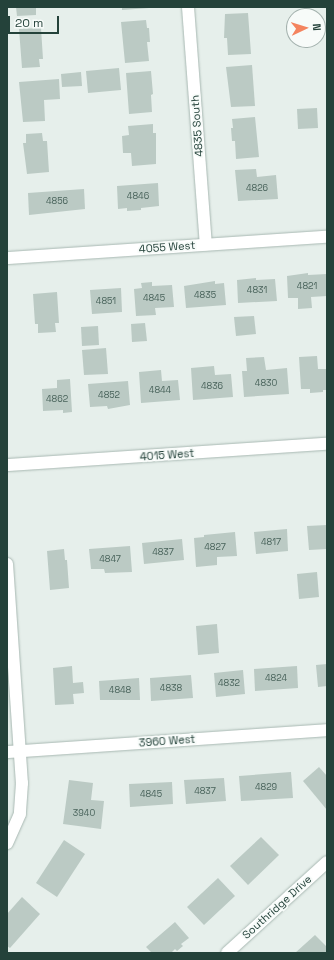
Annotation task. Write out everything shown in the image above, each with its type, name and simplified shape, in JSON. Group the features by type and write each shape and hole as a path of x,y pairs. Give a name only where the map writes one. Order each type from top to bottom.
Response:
{"street":[{"name":"4835 South","path":"188,7 206,244"},
{"name":"4055 West","path":"7,258 327,237"},
{"name":"4015 West","path":"7,466 327,444"},
{"path":"7,564 13,752 22,783 20,814 7,843"},
{"name":"3960 West","path":"13,752 327,730"},
{"name":"Southridge Drive","path":"227,953 327,862"}],"building":[{"path":"16,7 36,7 36,15 17,16"},
{"path":"122,7 149,7 149,8 122,10"},
{"path":"248,13 251,54 228,55 227,38 224,38 225,14"},
{"path":"146,20 147,28 149,28 150,42 147,42 149,61 125,63 121,22"},
{"path":"41,28 43,59 39,59 40,67 22,68 19,29"},
{"path":"252,65 255,106 231,107 226,67"},
{"path":"119,68 121,90 88,93 86,71"},
{"path":"151,71 153,94 151,95 152,112 129,114 126,73"},
{"path":"81,72 82,86 62,87 61,74"},
{"path":"59,79 60,99 44,100 45,121 23,122 19,82"},
{"path":"317,108 318,128 298,129 297,109"},
{"path":"255,117 259,157 236,159 235,141 232,141 232,119"},
{"path":"153,124 153,133 156,133 156,164 132,166 131,153 123,153 122,136 129,135 128,126"},
{"path":"42,133 43,141 47,141 49,172 27,174 23,143 26,143 26,134"},
{"path":"256,169 257,177 276,175 278,199 238,201 235,170"},
{"path":"158,183 159,206 141,208 141,210 127,211 127,208 118,209 117,186"},
{"path":"84,189 85,209 29,215 28,193"},
{"path":"308,273 308,275 327,274 327,296 311,297 312,308 298,309 298,298 288,298 287,276"},
{"path":"256,278 256,280 275,279 277,301 238,303 237,280"},
{"path":"215,281 215,284 224,283 226,305 186,308 184,286"},
{"path":"152,282 152,286 172,285 174,307 155,308 156,315 136,316 134,289 142,288 141,283"},
{"path":"121,288 122,312 92,314 90,290"},
{"path":"57,292 59,323 55,323 56,332 38,333 38,324 35,324 33,294"},
{"path":"254,316 256,334 236,336 234,317"},
{"path":"145,323 147,341 132,342 131,324"},
{"path":"98,326 99,345 82,346 81,327"},
{"path":"106,348 108,374 84,375 82,350"},
{"path":"317,356 318,369 327,369 327,390 323,390 323,392 310,393 310,389 301,389 299,357"},
{"path":"264,357 266,370 287,368 289,394 244,397 242,371 247,371 246,358"},
{"path":"214,366 215,375 231,374 233,397 193,400 191,368"},
{"path":"161,370 162,381 178,380 180,400 141,403 139,372"},
{"path":"70,379 72,412 63,413 63,410 43,411 42,389 57,388 57,380"},
{"path":"128,381 130,405 108,409 107,406 90,407 88,384"},
{"path":"327,525 327,549 309,550 307,526"},
{"path":"287,529 288,551 256,554 254,532"},
{"path":"235,532 237,556 217,557 217,565 196,567 194,538 204,537 204,535"},
{"path":"182,539 184,560 144,564 142,543"},
{"path":"130,546 132,572 105,573 104,569 91,569 89,549"},
{"path":"64,549 65,560 67,560 69,588 50,590 47,551"},
{"path":"317,572 319,597 299,599 297,574"},
{"path":"217,624 219,653 198,655 196,626"},
{"path":"327,664 327,686 318,687 316,665"},
{"path":"72,666 73,683 83,682 84,693 73,694 74,704 55,705 53,668"},
{"path":"297,666 298,688 255,691 254,669"},
{"path":"243,670 245,694 216,697 214,673"},
{"path":"191,675 193,698 151,701 150,678"},
{"path":"139,678 140,700 100,700 99,681"},
{"path":"319,767 327,776 327,810 303,781"},
{"path":"291,772 293,798 241,801 239,776"},
{"path":"224,778 226,801 186,804 184,780"},
{"path":"69,780 93,783 91,800 104,801 101,829 63,824"},
{"path":"172,782 173,804 130,807 129,784"},
{"path":"261,837 279,855 248,885 230,866"},
{"path":"64,840 85,854 57,897 36,883"},
{"path":"218,878 235,896 204,925 187,907"},
{"path":"22,897 40,914 10,948 7,946 7,914"},
{"path":"175,922 189,938 181,944 183,946 177,951 175,949 171,953 152,953 146,947"},
{"path":"315,935 327,947 327,953 295,953"}]}
